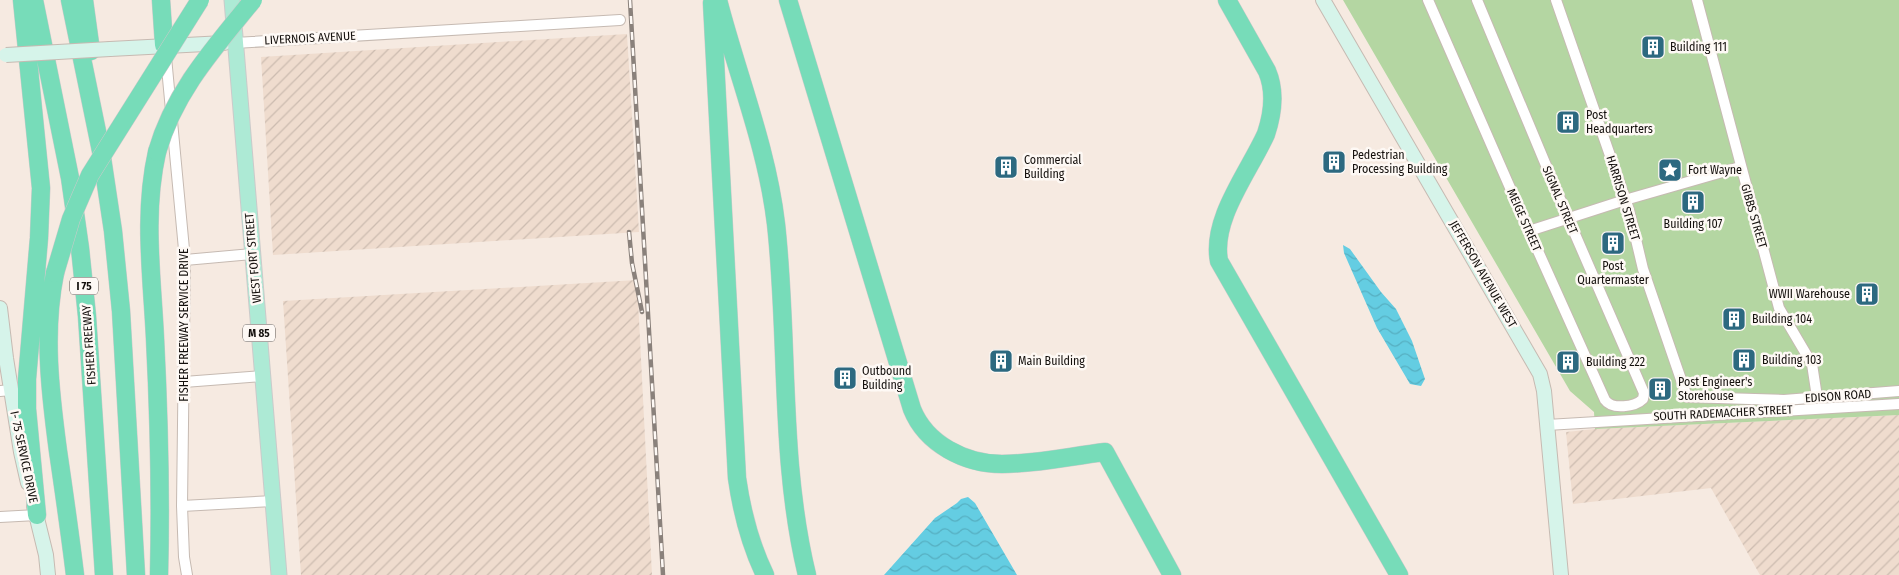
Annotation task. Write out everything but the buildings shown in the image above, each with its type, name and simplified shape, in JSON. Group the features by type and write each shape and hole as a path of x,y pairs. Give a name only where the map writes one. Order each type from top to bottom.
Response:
{"highway":[{"path":"22,0 41,188 27,395 37,515"},
{"name":"FISHER FREEWAY","path":"34,0 70,178 80,248 87,316 104,575"},
{"path":"70,0 101,151 113,231 121,311 136,575"},
{"path":"84,0 97,91 101,151"},
{"path":"162,0 164,45"},
{"path":"75,575 48,361 49,306 55,273 71,219 90,175 200,0"},
{"path":"159,575 159,428 149,220 151,180 157,152 167,124 186,86 253,0"},
{"path":"711,0 738,478 745,523 753,548 765,575"},
{"path":"718,0 758,141 772,202 778,249 783,324 790,480 797,528 808,575"},
{"path":"788,0 912,409 919,423 942,447 966,457 992,464 1013,464 1105,452 1172,575"},
{"path":"1226,0 1267,71 1271,83 1273,101 1266,134 1222,221 1218,239 1219,261 1399,575"}],"main road":[{"name":"WEST FORT STREET","path":"232,0 279,575"},
{"name":"JEFFERSON AVENUE WEST","path":"1323,0 1537,368 1544,391 1561,575"},
{"name":"LIVERNOIS AVENUE","path":"3,55 164,45 235,43"},
{"name":"I- 75 SERVICE DRIVE","path":"0,308 5,391 37,515 48,575"}],"street":[{"name":"MEIGE STREET","path":"1428,0 1607,403 1614,406 1637,404 1643,399"},
{"name":"SIGNAL STREET","path":"1477,0 1568,218 1644,392 1643,399"},
{"name":"HARRISON STREET","path":"1556,0 1629,210 1643,269 1687,397"},
{"name":"GIBBS STREET","path":"1697,0 1779,308 1812,364 1817,397"},
{"name":"LIVERNOIS AVENUE","path":"235,43 620,20"},
{"name":"FISHER FREEWAY SERVICE DRIVE","path":"164,45 186,260 182,506 184,557 187,575"},
{"path":"1529,231 1625,200 1740,167"},
{"path":"186,260 252,254"},
{"path":"184,382 262,376"},
{"name":"EDISON ROAD","path":"1687,397 1784,400 1899,391"},
{"name":"SOUTH RADEMACHER STREET","path":"1546,425 1899,404"},
{"path":"182,506 273,501"},
{"path":"0,517 37,515"}],"shaded area":[{"path":"627,34 639,232 273,255 261,57"},
{"path":"637,280 652,575 301,575 283,301"},
{"path":"1899,415 1899,575 1760,575 1711,488 1573,504 1566,432 1595,429"}],"green space":[{"name":"Fort Wayne","path":"1343,0 1899,0 1899,415 1595,429 1594,412 1570,391"}],"water":[{"path":"1343,245 1350,249 1381,292 1396,309 1412,341 1425,379 1421,386 1410,384 1377,328 1344,253"},
{"path":"968,497 975,503 1017,575 884,575 935,518 961,499"}],"railway":[{"path":"630,0 663,575"},
{"path":"629,232 632,263 642,312"}],"place":[{"name":"Building 111","path":"1653,47"},
{"name":"Post Headquarters","path":"1568,122"},
{"name":"Pedestrian Processing Building","path":"1334,162"},
{"name":"Commercial Building","path":"1006,167"},
{"name":"Fort Wayne","path":"1670,170"},
{"name":"Building 107","path":"1693,202"},
{"name":"Post Quartermaster","path":"1613,243"},
{"name":"WWII Warehouse","path":"1867,294"},
{"name":"Building 104","path":"1734,319"},
{"name":"Building 103","path":"1744,360"},
{"name":"Main Building","path":"1001,361"},
{"name":"Building 222","path":"1568,362"},
{"name":"Outbound Building","path":"845,378"},
{"name":"Post Engineer's Storehouse","path":"1660,389"}]}
